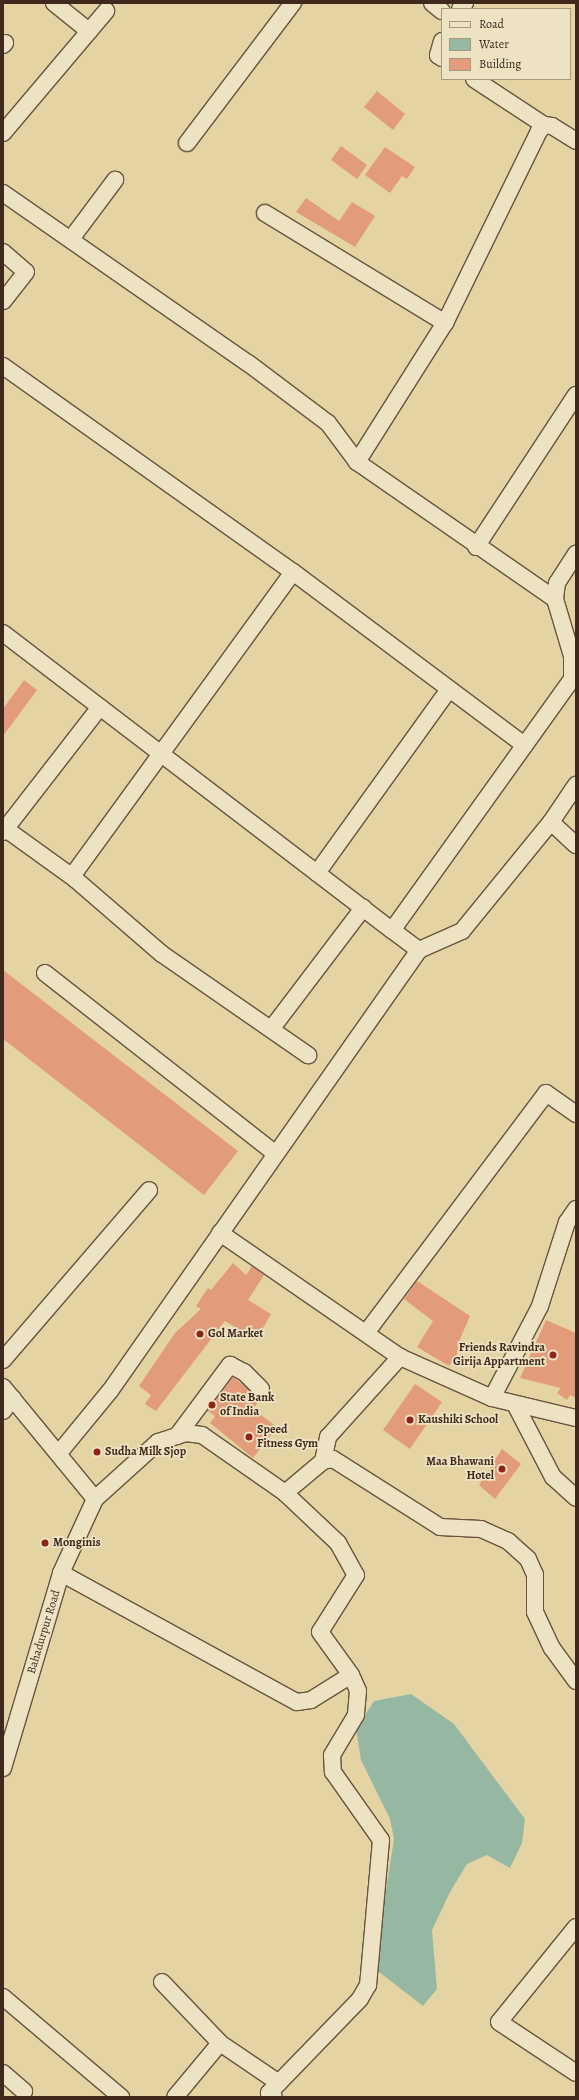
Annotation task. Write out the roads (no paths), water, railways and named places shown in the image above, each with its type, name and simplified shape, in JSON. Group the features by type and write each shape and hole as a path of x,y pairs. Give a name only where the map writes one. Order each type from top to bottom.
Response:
{"street":[{"path":"54,3 89,31"},
{"path":"187,143 293,3"},
{"path":"432,3 441,10"},
{"path":"3,133 106,11"},
{"path":"441,44 438,55 441,57"},
{"path":"476,80 544,125 552,126 576,141"},
{"path":"357,462 446,323 498,212 544,125"},
{"path":"71,239 115,180"},
{"path":"3,193 71,239 328,423 357,462 476,547 555,599"},
{"path":"265,213 446,323"},
{"path":"3,252 26,272 3,301"},
{"path":"3,366 292,572 524,745"},
{"path":"476,547 576,395"},
{"path":"392,930 572,679 572,656 555,599 557,583 576,554"},
{"path":"75,879 76,866 292,572"},
{"path":"5,638 100,707 419,950"},
{"path":"317,873 449,689"},
{"path":"100,707 4,829 75,879 162,954 272,1028 308,1055"},
{"path":"59,1453 110,1391 419,950 462,931 551,822 576,786"},
{"path":"551,822 576,845"},
{"path":"272,1028 363,908"},
{"path":"45,973 276,1154"},
{"path":"366,1333 546,1094 576,1114"},
{"path":"3,1360 149,1190"},
{"path":"492,1398 540,1306 567,1222 576,1209"},
{"path":"220,1233 400,1357 492,1398 516,1406 576,1418"},
{"path":"323,1461 325,1443 332,1431 400,1357"},
{"path":"176,1436 230,1365 244,1372 261,1389"},
{"path":"8,1392 95,1499 158,1442 186,1433 202,1436 285,1493 338,1543 356,1568 355,1582 320,1632 351,1675 358,1691 356,1715 332,1755 331,1764 381,1840 368,1985 360,1999 277,2090 220,2043 162,1982"},
{"path":"3,1412 8,1392"},
{"path":"516,1406 553,1477 576,1498"},
{"path":"285,1493 323,1461 332,1459 344,1465 440,1527 481,1528 508,1541 528,1559 535,1576 535,1612 552,1648 576,1681"},
{"name":"Bahadurpur Road","path":"3,1768 61,1574 95,1499"},
{"path":"61,1574 297,1702 311,1700 351,1675"},
{"path":"576,1927 500,2022 576,2073"},
{"path":"3,1998 121,2097"},
{"path":"175,2097 220,2043"},
{"path":"3,2073 24,2091"}],"water":[{"path":"411,1694 454,1724 525,1819 522,1843 510,1868 487,1855 467,1864 450,1892 432,1930 437,1989 423,2006 374,1968 394,1839 390,1819 361,1760 356,1729 374,1701"}],"place":[{"name":"Gol Market","path":"200,1334"},
{"name":"Friends Ravindra Girija Appartment","path":"553,1355"},
{"name":"State Bank of India","path":"212,1405"},
{"name":"Kaushiki School","path":"410,1420"},
{"name":"Speed Fitness Gym","path":"249,1437"},
{"name":"Sudha Milk Sjop","path":"97,1452"},
{"name":"Maa Bhawani Hotel","path":"502,1469"},
{"name":"Monginis","path":"45,1543"}]}
